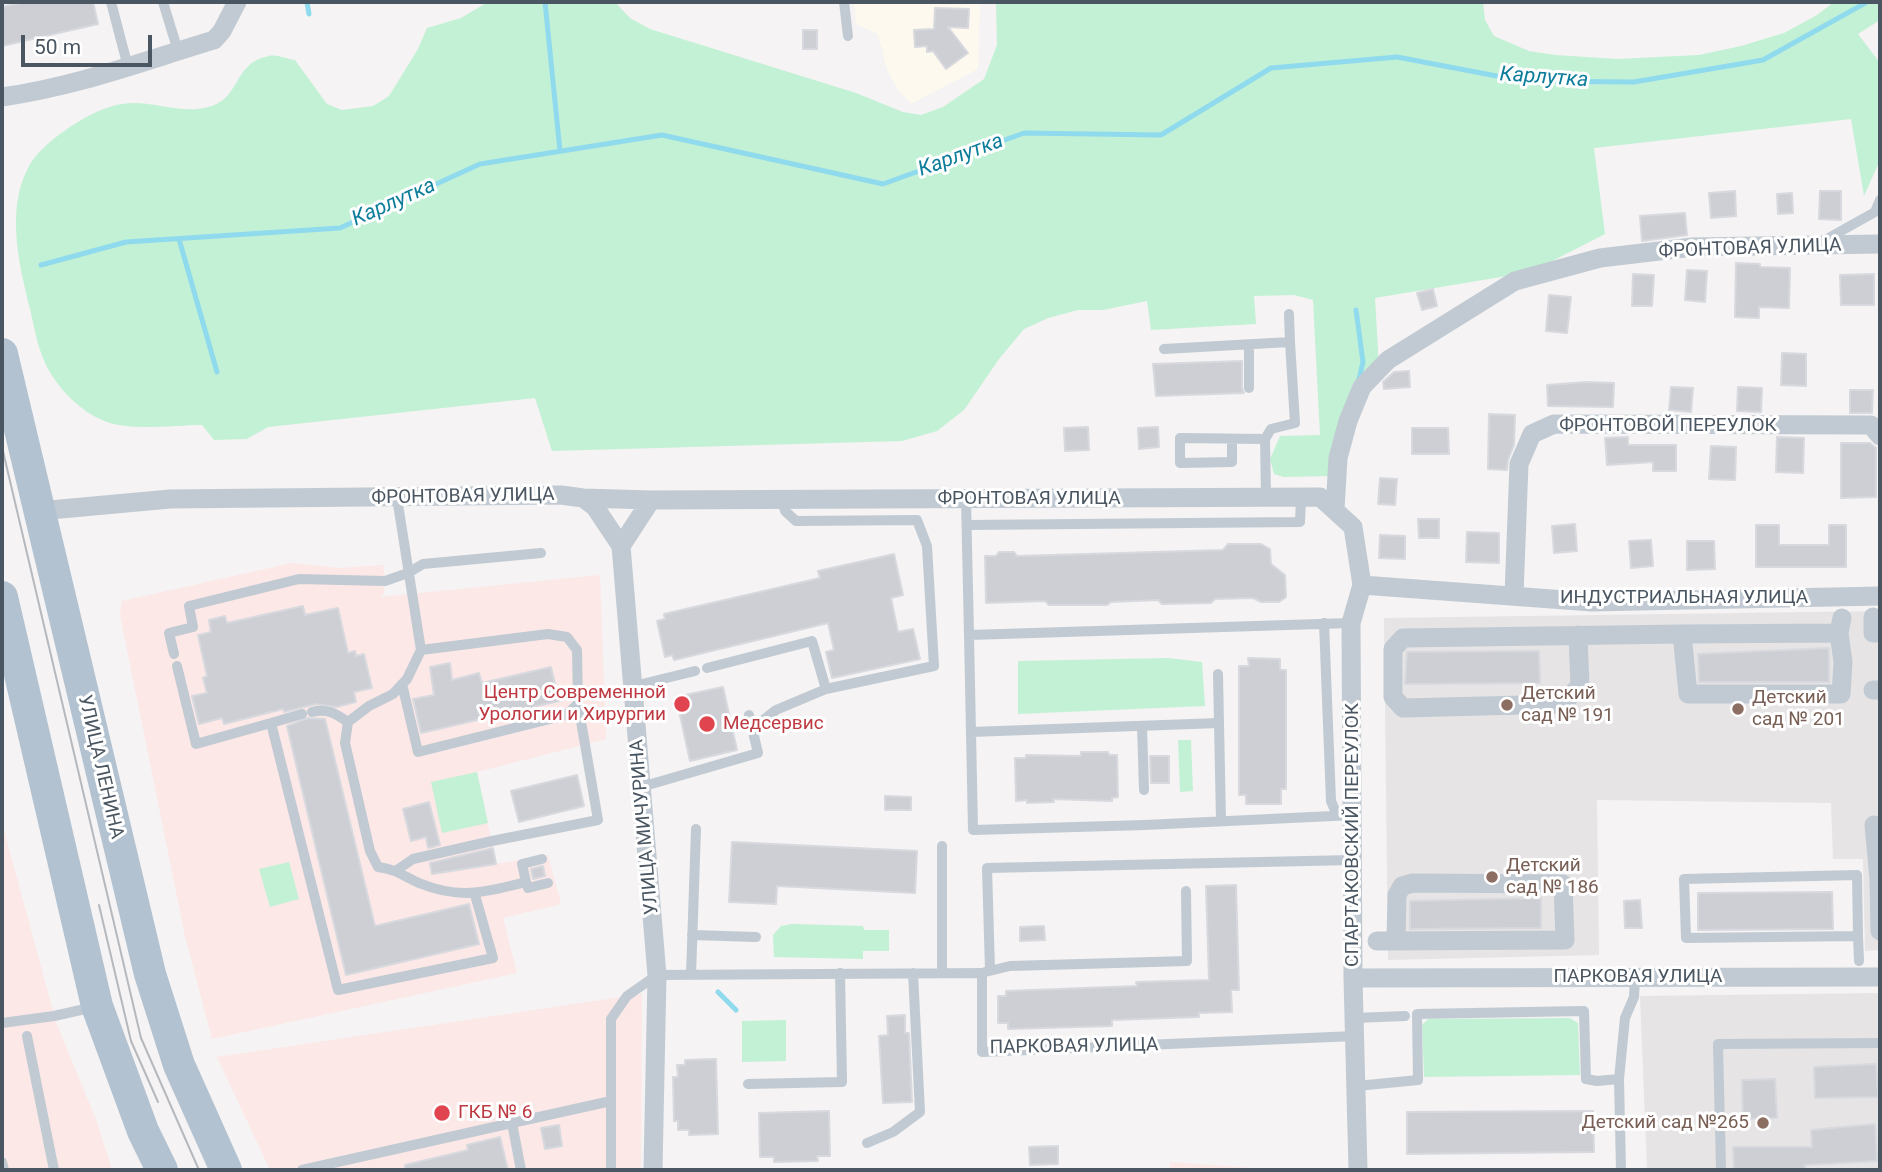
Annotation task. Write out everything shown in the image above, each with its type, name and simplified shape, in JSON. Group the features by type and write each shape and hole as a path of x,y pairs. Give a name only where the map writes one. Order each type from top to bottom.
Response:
{"main road":[{"name":"УЛИЦА ЛЕНИНА","path":"2,354 150,974 179,1065 226,1170"},
{"path":"2,597 97,1006 143,1130 162,1170"}],"street":[{"path":"2,97 50,89 214,40 233,10"},
{"name":"ФРОНТОВАЯ УЛИЦА","path":"1335,509 1338,458 1348,421 1362,387 1388,360 1516,281 1600,258 1693,247 1880,244"},
{"name":"ФРОНТОВОЙ ПЕРЕУЛОК","path":"1514,595 1519,464 1532,434 1554,424 1871,425 1880,436"},
{"name":"ФРОНТОВАЯ УЛИЦА","path":"39,511 170,499 561,495 651,500 1320,497 1335,509"},
{"name":"УЛИЦА МИЧУРИНА","path":"583,498 595,508 621,546 657,975 653,1170"},
{"path":"621,546 651,500"},
{"name":"СПАРТАКОВСКИЙ ПЕРЕУЛОК","path":"1335,509 1353,527 1362,585 1351,623 1345,815 1352,860 1358,1170"},
{"name":"ИНДУСТРИАЛЬНАЯ УЛИЦА","path":"1362,585 1592,602 1880,596"},
{"path":"1578,635 1580,687 1562,704 1403,708 1393,697 1393,649 1403,638 1578,635 1682,634 1840,625 1843,663 1841,694 1688,694 1685,686 1682,634"},
{"path":"1874,825 1880,879 1880,932"},
{"path":"1413,883 1563,884 1565,940 1387,941 1396,895 1402,886 1413,883"},
{"name":"ПАРКОВАЯ УЛИЦА","path":"1353,978 1880,977"}],"lane":[{"path":"111,2 128,67"},
{"path":"163,2 178,51"},
{"path":"844,2 848,36"},
{"path":"1815,246 1875,212 1880,200"},
{"path":"1266,497 1265,439 1271,429 1296,423 1289,314"},
{"path":"1164,349 1290,342"},
{"path":"1249,345 1250,388"},
{"path":"1232,439 1232,462 1180,463 1180,438 1265,439"},
{"path":"967,525 1300,522 1301,497"},
{"path":"397,498 421,650 416,662 393,694 369,706 348,722 345,743 370,851 378,867 397,870 419,883 446,891 475,895 526,882"},
{"path":"752,729 776,710 826,689 934,666 927,546 917,520 917,499"},
{"path":"966,499 973,830 1345,815"},
{"path":"782,500 785,512 796,521 917,520"},
{"path":"174,654 169,633 193,627 189,606 299,579 385,581 423,565 541,553"},
{"path":"1324,623 1331,801 1345,815"},
{"path":"969,635 1141,632 1351,623"},
{"path":"397,870 413,859 598,820 579,704 577,650 566,638 548,634 421,650"},
{"path":"707,668 811,641 826,689"},
{"path":"177,666 196,744 323,709 348,722"},
{"path":"634,686 695,671"},
{"path":"1218,674 1221,820"},
{"path":"402,684 418,752 566,715 579,704"},
{"path":"641,787 758,753 749,716"},
{"path":"271,723 338,990 493,958 475,895"},
{"path":"971,732 1219,723"},
{"path":"1142,726 1144,790"},
{"path":"691,975 696,829"},
{"path":"942,846 942,973"},
{"path":"542,859 522,864 526,882 528,888 548,883"},
{"path":"986,971 987,868 1352,860"},
{"path":"1858,936 1686,938 1684,879 1857,875 1859,961"},
{"path":"611,1170 611,1018 627,996 657,975 942,973 986,971 1010,966 1187,961 1186,891"},
{"path":"692,935 756,937"},
{"name":"ПАРКОВАЯ УЛИЦА","path":"986,971 982,1052 1355,1027"},
{"path":"748,1084 842,1082 840,973"},
{"path":"867,1143 893,1132 920,1112 913,973"},
{"path":"1621,1170 1619,1079 1625,1018 1634,997 1635,976"},
{"path":"2,1023 54,1016 97,1006"},
{"path":"1357,1086 1418,1080 1417,1014 1584,1011 1586,1079 1619,1079"},
{"path":"1355,1027 1405,1016"},
{"path":"27,1035 54,1170"},
{"path":"1721,1170 1718,1044 1880,1043"},
{"path":"302,1170 350,1165 512,1123 611,1101"},
{"path":"512,1123 522,1170"},
{"path":"2,1162 4,1170"}],"shaded area":[{"path":"854,2 980,2 978,69 911,104 897,88 887,70 878,34 856,24"},
{"path":"292,563 340,568 383,565 385,581 381,597 600,575 606,739 477,772 496,864 548,855 561,904 503,918 517,973 212,1039 185,936 120,615 122,601","holes":["429,803 437,834 411,841 403,809"]},
{"path":"1880,611 1880,950 1865,951 1863,859 1833,859 1831,803 1597,800 1599,955 1388,960 1384,618"},
{"path":"2,823 56,1022 97,1122 112,1170 2,1170"},
{"name":"Детский сад №265","path":"1880,993 1880,1170 1647,1170 1640,996"},
{"name":"ГКБ № 6","path":"642,994 641,1170 270,1170 217,1057"},
{"path":"1170,1162 1278,1170 1169,1170"}],"green space":[{"path":"488,2 615,2 630,18 650,29 856,93 903,112 921,115 943,107 984,79 997,45 996,2 1483,2 1485,20 1494,36 1529,51 1617,59 1699,55 1741,46 1784,33 1834,2 1880,2 1880,20 1858,34 1880,63 1880,160 1864,196 1851,119 1594,148 1605,234 1531,272 1375,298 1379,367 1332,476 1284,477 1274,474 1270,459 1280,436 1320,435 1313,300 1294,295 1254,296 1256,324 1151,330 1147,301 1103,310 1078,310 1048,318 1024,329 999,359 964,410 937,431 902,441 552,451 535,398 268,427 247,439 214,440 202,425 137,427 113,424 87,412 67,395 51,374 40,351 22,274 17,238 17,202 21,184 32,161 43,148 84,118 119,105 143,103 192,109 212,106 228,95 249,65 258,59 272,56 295,60 327,104 342,110 373,106 389,96 418,49 427,28 461,18"},
{"path":"1168,658 1202,662 1205,706 1018,714 1018,661"},
{"path":"1178,740 1191,740 1193,791 1180,792"},
{"path":"477,772 488,823 442,833 431,782"},
{"path":"289,862 299,899 270,907 259,869"},
{"path":"781,926 863,926 864,930 889,930 889,951 863,951 863,959 774,957 773,935"},
{"path":"1570,1018 1578,1023 1580,1075 1424,1077 1422,1025 1428,1019"},
{"path":"786,1020 786,1061 742,1062 742,1021"}],"building":[{"path":"25,2 93,2 98,24 2,46 2,7"},
{"path":"935,8 969,9 968,28 948,27 968,53 946,69 933,51 927,52 927,46 915,47 914,30 934,29"},
{"path":"803,30 817,30 817,49 803,49"},
{"path":"1735,191 1736,216 1711,218 1709,193"},
{"path":"1820,191 1841,191 1841,220 1819,219"},
{"path":"1792,193 1793,213 1778,214 1777,194"},
{"path":"1685,213 1687,235 1642,241 1640,216"},
{"path":"1736,263 1790,268 1789,308 1759,307 1759,318 1735,317"},
{"path":"1687,270 1707,271 1705,302 1685,300"},
{"path":"1633,274 1654,275 1652,306 1632,306"},
{"path":"1874,274 1874,305 1841,305 1840,275"},
{"path":"1433,289 1437,306 1422,310 1417,293"},
{"path":"1549,295 1571,297 1567,333 1546,331"},
{"path":"1782,353 1806,354 1806,386 1781,385"},
{"path":"1242,361 1244,393 1156,396 1153,364"},
{"path":"1409,371 1410,387 1384,389 1383,382 1394,372"},
{"path":"1614,383 1613,407 1548,406 1547,385"},
{"path":"1671,387 1693,388 1691,412 1669,410"},
{"path":"1738,387 1762,388 1761,412 1737,411"},
{"path":"1850,390 1873,390 1872,413 1850,413"},
{"path":"1489,414 1515,415 1514,445 1507,470 1488,469"},
{"path":"1088,427 1089,450 1065,451 1064,428"},
{"path":"1158,427 1159,447 1139,449 1138,428"},
{"path":"1412,428 1448,428 1449,454 1412,454"},
{"path":"1628,437 1628,445 1676,445 1676,471 1653,471 1653,462 1607,465 1605,438"},
{"path":"1777,437 1804,438 1803,473 1776,472"},
{"path":"1841,443 1870,443 1876,448 1876,497 1841,498"},
{"path":"1711,446 1736,447 1735,480 1709,479"},
{"path":"1380,478 1397,479 1395,505 1378,504"},
{"path":"1418,519 1439,519 1439,538 1419,538"},
{"path":"1575,524 1577,551 1554,553 1552,526"},
{"path":"1756,525 1779,525 1779,545 1829,545 1829,525 1846,525 1846,567 1756,567"},
{"path":"1467,532 1499,533 1499,563 1466,562"},
{"path":"1380,535 1405,536 1405,559 1379,558"},
{"path":"1651,540 1653,566 1631,568 1629,541"},
{"path":"1687,541 1714,541 1715,569 1687,570"},
{"path":"1228,544 1261,544 1270,549 1271,564 1285,575 1286,597 1279,602 1261,602 1253,598 1215,599 1211,603 1162,604 1158,600 1111,602 1107,605 1049,605 1045,601 986,603 985,556 996,556 999,552 1014,552 1017,556 1223,550"},
{"path":"894,554 903,595 891,598 898,632 913,629 920,659 832,678 826,652 834,650 828,623 674,660 672,655 665,657 657,621 665,619 664,614 820,578 818,571"},
{"path":"303,606 305,615 338,608 348,653 355,651 356,656 364,654 372,688 354,692 356,702 336,707 316,704 284,712 283,709 224,724 222,718 199,724 192,696 207,693 203,678 207,676 198,635 211,632 209,620 225,616 227,623"},
{"path":"1829,648 1829,682 1699,682 1698,654"},
{"path":"1539,651 1540,683 1405,684 1407,652"},
{"path":"1248,658 1280,659 1280,670 1286,670 1286,789 1281,789 1281,804 1246,804 1246,795 1239,795 1239,666 1249,666"},
{"path":"450,663 452,680 479,673 482,683 551,667 559,701 421,733 413,699 434,695 430,667"},
{"name":"Медсервис","path":"723,687 737,750 690,761 676,697"},
{"path":"308,718 325,719 375,926 469,904 479,944 346,975 287,726"},
{"path":"1081,752 1108,752 1109,755 1117,755 1118,797 1112,798 1112,801 1016,801 1015,758 1026,758 1026,755 1081,756"},
{"path":"1150,756 1169,756 1169,783 1151,783"},
{"path":"577,775 584,806 519,822 511,791"},
{"path":"885,796 911,797 911,810 885,810"},
{"path":"429,802 440,845 428,848 426,837 411,841 403,809"},
{"path":"732,842 917,851 915,893 777,886 776,904 729,902"},
{"path":"493,848 496,864 432,874 430,863"},
{"path":"543,866 545,876 533,879 531,869"},
{"path":"1236,885 1239,990 1231,990 1232,1012 1199,1013 1199,1017 1112,1020 1112,1026 1008,1029 1008,1023 998,1023 998,996 1006,996 1006,991 1209,980 1206,886"},
{"path":"1832,892 1833,929 1698,930 1698,893"},
{"path":"1541,898 1541,928 1410,929 1410,901"},
{"path":"1640,900 1642,928 1625,928 1624,901"},
{"path":"1044,926 1045,940 1020,941 1020,927"},
{"path":"905,1015 905,1033 909,1033 912,1102 883,1103 879,1036 888,1035 887,1016"},
{"path":"716,1059 718,1134 689,1135 689,1130 678,1130 678,1121 674,1121 673,1077 678,1077 677,1065 685,1065 685,1060"},
{"path":"1876,1064 1878,1097 1815,1098 1814,1067"},
{"path":"1775,1079 1777,1118 1743,1119 1742,1080"},
{"path":"829,1111 830,1156 817,1156 818,1161 774,1162 774,1157 760,1157 759,1113"},
{"path":"1593,1111 1594,1152 1407,1154 1407,1112"},
{"path":"1875,1124 1877,1161 1805,1165 1805,1170 1734,1170 1733,1147 1812,1147 1811,1130"},
{"path":"559,1125 562,1146 545,1149 541,1128"},
{"path":"500,1137 508,1170 405,1170 405,1165 468,1150 467,1145"},
{"path":"1058,1146 1058,1164 1030,1165 1029,1147"}],"waterway":[{"path":"307,2 309,14"},
{"path":"545,2 560,151"},
{"name":"Карлутка","path":"41,265 126,242 340,228 480,164 662,135 883,184 1024,133 1161,135 1271,68 1397,57 1523,81 1634,82 1763,60 1867,2"},
{"path":"179,239 217,372"},
{"path":"1356,310 1363,362 1359,379"},
{"path":"718,992 736,1010"}],"tram line":[{"path":"2,447 141,1038 199,1170"},
{"path":"99,905 131,1041 158,1102"}],"place":[{"name":"Центр Современной Урологии и Хирургии","path":"682,704"},
{"name":"Детский сад № 191","path":"1507,705"},
{"name":"Детский сад № 201","path":"1738,709"},
{"name":"Медсервис","path":"707,724"},
{"name":"Детский сад № 186","path":"1492,877"},
{"name":"ГКБ № 6","path":"442,1113"},
{"name":"Детский сад №265","path":"1763,1123"}]}
